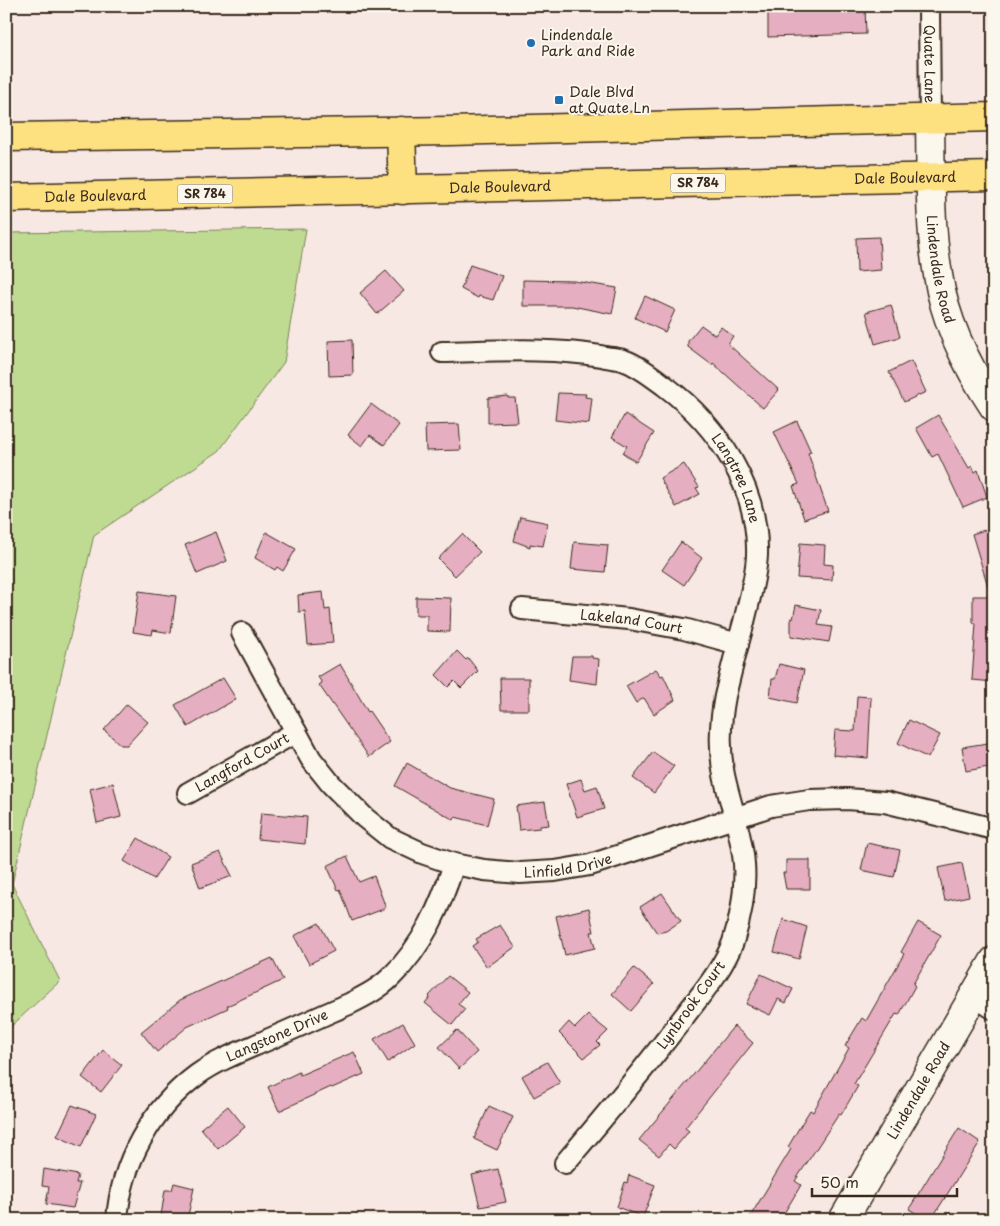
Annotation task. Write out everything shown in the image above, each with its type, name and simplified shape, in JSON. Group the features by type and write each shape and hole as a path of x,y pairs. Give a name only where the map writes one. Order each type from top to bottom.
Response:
{"main road":[{"path":"6,137 400,131 994,117"},
{"path":"400,131 403,190"},
{"name":"Dale Boulevard","path":"6,198 994,176"}],"street":[{"name":"Quate Lane","path":"929,6 930,120"},
{"name":"Lindendale Road","path":"930,120 933,241 938,277 947,312 962,350 981,387 994,407"},
{"name":"Langtree Lane","path":"442,352 537,350 581,353 624,360 654,377 704,420 738,470 747,491 754,518 757,556 754,584 722,713 720,743 724,773 734,817"},
{"name":"Lakeland Court","path":"522,609 629,619 684,630 738,644"},
{"name":"Linfield Drive","path":"242,633 311,759 331,784 365,818 390,838 422,853 454,864 484,870 511,872 556,871 590,864 771,806 809,800 847,799 885,802 994,829"},
{"name":"Langford Court","path":"188,792 296,732"},
{"name":"Lynbrook Court","path":"565,1163 639,1076 720,969 732,943 740,916 744,888 742,847 734,817"},
{"name":"Langstone Drive","path":"117,1220 124,1180 134,1152 163,1107 198,1074 224,1059 349,1004 368,994 390,978 412,953 430,925 444,895 454,864"},
{"name":"Lindendale Road","path":"843,1220 984,1002 994,961"}],"green space":[{"path":"306,229 284,362 219,451 94,535 12,884 60,981 6,1031 6,233"}],"building":[{"path":"768,6 865,6 866,34 768,37"},
{"path":"879,237 881,270 857,272 856,238"},
{"path":"470,265 502,276 493,300 479,296 478,298 461,289"},
{"path":"386,271 404,291 377,314 360,293"},
{"path":"523,280 574,281 617,288 612,314 572,306 523,306"},
{"path":"645,296 675,310 665,332 635,318"},
{"path":"891,305 900,337 875,344 866,312"},
{"path":"701,325 715,335 721,327 733,336 728,344 779,390 763,408 713,363 712,365 688,347 688,341"},
{"path":"352,340 353,375 329,376 328,341"},
{"path":"911,361 926,392 904,402 889,372"},
{"path":"558,393 586,394 585,397 592,398 589,424 555,420"},
{"path":"508,396 508,398 515,398 518,422 488,423 488,398"},
{"path":"371,404 399,425 384,445 370,435 362,446 348,435"},
{"path":"625,414 654,433 636,462 623,453 627,446 612,437"},
{"path":"938,415 969,468 972,466 975,472 978,470 987,497 963,507 938,454 932,457 916,428"},
{"path":"797,421 811,452 808,453 828,511 804,519 793,486 799,484 774,432"},
{"path":"459,424 461,450 426,451 425,425"},
{"path":"684,464 699,487 696,488 700,494 676,507 660,478"},
{"path":"520,517 548,523 543,546 530,544 530,547 514,541"},
{"path":"994,527 994,593 990,593 972,534"},
{"path":"216,532 227,561 197,574 185,545"},
{"path":"266,532 296,549 283,571 277,567 275,570 255,558"},
{"path":"462,534 480,552 455,576 438,559"},
{"path":"574,542 608,545 605,572 571,569"},
{"path":"681,542 702,558 684,585 662,570"},
{"path":"800,543 825,545 824,564 833,565 832,580 797,578"},
{"path":"139,591 176,596 171,633 153,630 152,635 133,632"},
{"path":"323,592 325,610 330,609 333,643 308,645 305,611 299,612 298,595"},
{"path":"973,596 994,596 994,682 972,680 976,623 973,623"},
{"path":"416,597 451,598 450,632 427,631 427,615 416,615"},
{"path":"796,605 821,610 818,625 832,627 829,642 791,636 791,618 793,619"},
{"path":"457,651 466,660 468,658 478,671 461,688 454,681 448,687 436,675"},
{"path":"572,656 592,656 592,658 599,659 597,684 569,680"},
{"path":"340,664 368,712 390,742 369,757 319,685 322,683 318,677"},
{"path":"779,664 804,670 797,703 770,697 772,679 775,679"},
{"path":"656,669 661,676 663,675 675,700 654,714 644,698 636,703 626,686"},
{"path":"223,678 236,699 188,727 175,705"},
{"path":"500,678 529,678 529,710 501,710"},
{"path":"857,696 871,697 868,758 833,755 835,730 855,731"},
{"path":"127,704 148,722 127,745 121,745 104,730"},
{"path":"909,720 940,735 928,758 898,743"},
{"path":"994,742 994,766 966,771 962,747"},
{"path":"653,752 674,766 654,793 633,778"},
{"path":"407,763 450,788 494,799 487,825 455,817 454,820 395,786"},
{"path":"581,779 585,790 597,786 604,809 577,817 566,784"},
{"path":"113,783 121,817 97,823 90,789"},
{"path":"545,802 549,825 519,830 516,806"},
{"path":"261,813 307,817 305,844 258,839"},
{"path":"138,838 168,857 154,879 124,861"},
{"path":"867,843 900,850 894,877 861,870"},
{"path":"220,852 232,876 200,888 191,863"},
{"path":"347,856 359,882 374,876 386,908 352,921 340,889 338,890 327,866"},
{"path":"786,860 810,860 810,889 786,889 783,873 786,873"},
{"path":"962,863 969,896 945,901 938,868"},
{"path":"662,893 681,921 666,931 657,933 640,907"},
{"path":"589,908 594,932 591,932 595,948 565,955 556,916"},
{"path":"783,919 807,927 799,959 774,952"},
{"path":"918,922 941,935 913,984 915,986 899,1015 896,1014 854,1084 858,1086 841,1115 839,1114 795,1181 801,1185 780,1220 748,1220 791,1149 788,1147 799,1128 810,1110 813,1112 849,1048 845,1046 862,1018 866,1021 904,954 901,952"},
{"path":"319,923 334,951 309,964 294,936"},
{"path":"500,925 515,947 487,967 472,946 478,942 476,939"},
{"path":"272,958 283,980 187,1027 157,1052 141,1032 180,1000"},
{"path":"634,968 654,984 631,1011 612,994"},
{"path":"761,974 793,989 786,1003 778,999 770,1015 746,1004"},
{"path":"448,976 468,992 458,1004 465,1009 452,1025 425,1003"},
{"path":"588,1015 608,1031 597,1042 600,1045 584,1058 559,1033 569,1022 575,1028"},
{"path":"403,1023 415,1043 388,1062 374,1039"},
{"path":"734,1026 753,1043 685,1128 689,1131 674,1149 669,1144 659,1156 639,1140"},
{"path":"457,1030 477,1052 459,1069 439,1047"},
{"path":"103,1050 122,1065 101,1092 82,1077"},
{"path":"354,1052 364,1074 279,1111 268,1087 299,1072 300,1075"},
{"path":"547,1062 560,1083 534,1097 522,1076"},
{"path":"72,1105 96,1114 81,1147 57,1136"},
{"path":"228,1106 245,1127 218,1149 201,1128"},
{"path":"489,1106 513,1117 497,1150 474,1139"},
{"path":"959,1128 980,1142 931,1220 927,1220 909,1209"},
{"path":"44,1169 78,1175 76,1183 80,1183 73,1208 46,1204 49,1187 42,1186"},
{"path":"498,1169 506,1202 480,1207 472,1175"},
{"path":"629,1175 655,1185 643,1217 617,1207"},
{"path":"174,1183 194,1188 187,1220 161,1216 165,1190 172,1190"}],"place":[{"name":"Lindendale Park and Ride","path":"531,43"},
{"name":"Dale Blvd at Quate Ln","path":"559,100"}]}
